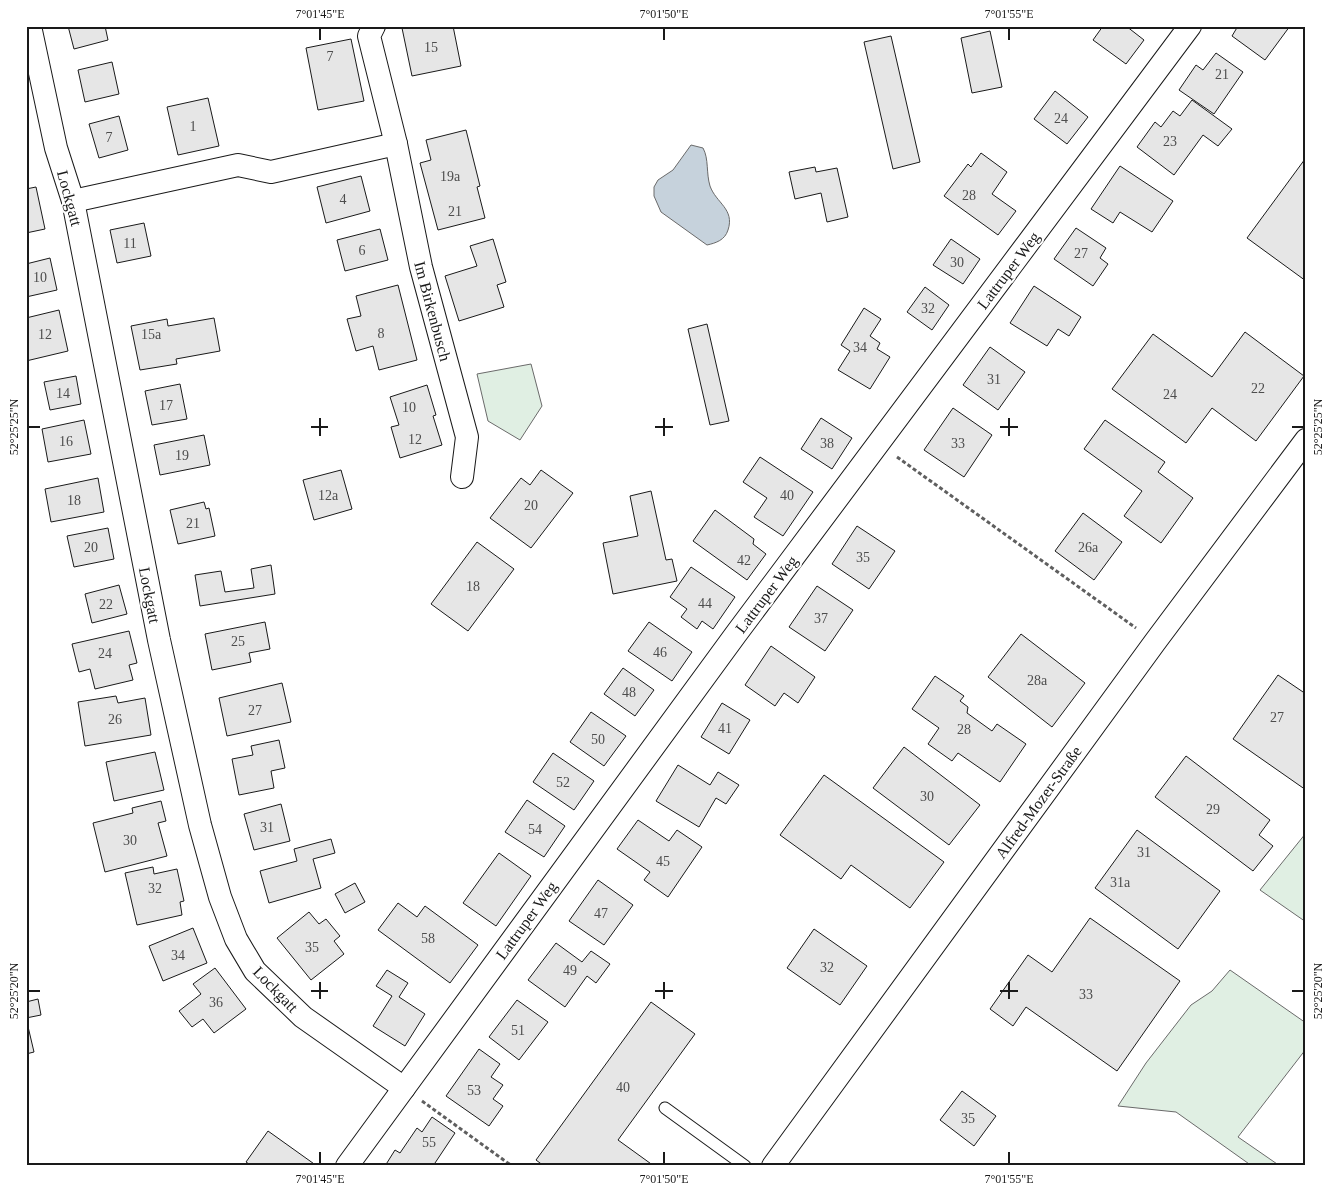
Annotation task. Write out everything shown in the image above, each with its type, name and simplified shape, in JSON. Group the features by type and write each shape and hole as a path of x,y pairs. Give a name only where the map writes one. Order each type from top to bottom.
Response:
{"street":[{"name":"Lockgatt","path":"30,26 56,148 74,201 163,660 200,825 220,896 236,939 255,971 303,1017 404,1088"},
{"name":"Im Birkenbusch","path":"374,26 369,36 396,144 421,266 467,437 462,477"},
{"name":"Lattruper Weg","path":"347,1166 878,444 1190,26"},
{"path":"74,201 238,165 271,172 396,144"},
{"name":"Alfred-Mozer-Straße","path":"773,1166 1155,642 1306,440"}],"lane":[{"path":"665,1108 745,1166"}],"path":[{"path":"878,444 1155,642"},
{"path":"404,1088 512,1166"}],"green space":[{"path":"531,364 542,406 520,440 488,421 477,374"},
{"path":"1306,833 1306,922 1260,890"},
{"path":"1230,970 1306,1023 1306,1049 1238,1137 1280,1166 1252,1166 1176,1112 1118,1106 1146,1063 1191,1005 1212,991"}],"shaded area":[{"path":"691,145 703,148 710,186 729,217 728,230 725,236 717,242 707,245 661,212 654,196 654,187 658,180 673,170"}],"building":[{"path":"68,26 105,26 108,40 74,49"},
{"path":"409,26 453,26 461,66 412,76 402,28"},
{"path":"1103,26 1126,26 1144,40 1126,64 1093,40"},
{"path":"1238,26 1290,26 1265,60 1232,36"},
{"path":"990,31 1002,87 972,93 961,38"},
{"path":"891,36 920,162 893,169 864,42"},
{"path":"351,39 364,101 318,110 306,48"},
{"path":"1216,53 1243,72 1214,114 1179,90 1196,65 1203,70"},
{"path":"112,62 119,94 85,102 78,70"},
{"path":"1055,91 1088,117 1067,144 1034,119"},
{"path":"208,98 219,146 178,155 167,107"},
{"path":"1192,100 1232,129 1218,146 1203,135 1174,175 1137,147 1155,122 1161,127 1173,111 1180,116"},
{"path":"119,116 128,150 99,158 89,124"},
{"path":"466,130 480,186 477,187 485,218 438,230 420,163 431,160 426,140"},
{"path":"981,153 1007,172 992,194 1016,211 998,235 944,196 968,164 971,167"},
{"path":"1306,160 1306,281 1247,238"},
{"path":"1120,166 1173,201 1152,232 1120,212 1113,223 1091,209"},
{"path":"815,167 816,172 837,168 848,217 827,222 821,193 795,199 789,172"},
{"path":"361,176 370,211 326,223 317,187"},
{"path":"36,187 45,229 26,233 26,189"},
{"path":"144,223 151,256 117,263 110,230"},
{"path":"1076,228 1106,248 1100,258 1108,264 1093,286 1054,259"},
{"path":"380,229 388,260 345,271 337,240"},
{"path":"493,239 506,282 497,285 504,307 459,321 445,276 477,266 470,246"},
{"path":"951,239 980,259 963,284 933,265"},
{"path":"50,258 57,290 26,297 26,264"},
{"path":"398,285 417,360 379,370 373,346 356,351 347,319 361,316 356,296"},
{"path":"1034,286 1081,317 1069,336 1058,329 1047,346 1010,323"},
{"path":"925,287 949,305 932,330 907,312"},
{"path":"864,308 881,319 870,336 880,343 877,349 890,357 870,389 838,370 850,351 841,345"},
{"path":"59,310 68,351 26,361 26,318"},
{"path":"214,318 220,351 176,359 177,364 140,370 131,326 167,319 168,326"},
{"path":"707,324 729,421 710,425 688,329"},
{"path":"1245,332 1304,376 1256,441 1212,408 1186,443 1112,389 1153,334 1212,377"},
{"path":"990,347 1025,372 998,410 963,385"},
{"path":"76,376 81,404 50,410 44,382"},
{"path":"180,384 187,419 152,425 145,391"},
{"path":"427,385 436,415 433,416 442,445 400,458 391,427 399,425 390,397"},
{"path":"953,408 992,435 964,477 924,450"},
{"path":"821,418 852,438 832,469 801,449"},
{"path":"84,420 91,454 48,462 42,429"},
{"path":"1105,420 1165,462 1158,472 1193,498 1161,543 1124,516 1142,491 1084,449"},
{"path":"204,435 210,465 160,475 154,445"},
{"path":"760,457 813,492 783,536 754,517 767,498 743,482"},
{"path":"341,470 352,509 314,520 303,480"},
{"path":"541,470 573,493 531,548 490,518 521,478 530,485"},
{"path":"98,478 104,512 51,522 45,489"},
{"path":"651,491 666,560 672,559 677,581 613,594 603,543 638,536 630,496"},
{"path":"204,502 206,509 209,508 215,536 178,544 170,510"},
{"path":"715,510 754,539 753,544 766,554 747,580 693,541"},
{"path":"1083,513 1122,542 1094,580 1055,551"},
{"path":"857,526 895,551 869,589 832,564"},
{"path":"108,528 114,559 74,567 67,536"},
{"path":"477,542 514,569 468,631 431,604"},
{"path":"271,565 275,594 200,606 195,575 221,571 225,592 254,588 251,569"},
{"path":"691,567 735,597 713,629 702,621 697,629 681,617 687,609 670,597"},
{"path":"119,585 127,614 92,623 85,594"},
{"path":"817,586 853,610 825,651 789,627"},
{"path":"265,622 270,649 249,653 251,662 212,670 205,634"},
{"path":"649,622 692,652 672,681 628,651"},
{"path":"129,631 137,663 129,665 133,680 95,689 90,669 79,672 72,644"},
{"path":"1021,634 1085,683 1052,727 988,677"},
{"path":"771,646 815,677 798,703 784,693 775,706 745,685"},
{"path":"623,668 654,690 635,716 604,694"},
{"path":"1278,675 1306,694 1306,790 1233,739"},
{"path":"935,676 964,696 960,701 968,707 967,713 992,731 997,724 1026,744 1000,782 958,753 952,761 928,744 939,728 912,709"},
{"path":"282,683 291,722 227,736 219,698"},
{"path":"116,696 118,703 145,698 151,735 85,746 78,702"},
{"path":"722,703 750,720 729,754 701,737"},
{"path":"591,712 626,736 604,766 570,742"},
{"path":"279,740 285,768 271,771 274,788 239,795 232,759 253,755 251,746"},
{"path":"904,747 980,805 949,845 873,788"},
{"path":"155,752 164,790 114,801 106,762"},
{"path":"553,753 594,781 574,810 533,782"},
{"path":"1186,756 1270,820 1259,835 1273,846 1253,871 1155,797"},
{"path":"678,765 710,785 718,772 739,785 726,804 716,798 699,827 656,801"},
{"path":"824,775 944,862 910,908 851,865 841,879 780,835"},
{"path":"527,800 565,826 544,857 505,832"},
{"path":"161,801 166,821 158,823 167,856 105,872 93,823 133,813 132,808"},
{"path":"281,804 290,841 254,850 244,814"},
{"path":"638,820 669,841 677,830 702,847 668,897 644,880 650,872 617,849"},
{"path":"1137,830 1220,891 1178,949 1095,888"},
{"path":"331,839 335,853 313,859 321,888 269,903 260,871 297,861 294,849"},
{"path":"499,853 531,876 496,926 463,903"},
{"path":"153,867 154,874 177,869 184,901 180,902 182,915 137,925 125,873"},
{"path":"598,880 633,905 604,945 569,921"},
{"path":"355,883 365,902 345,913 335,894"},
{"path":"398,903 417,917 425,906 478,945 450,983 378,930"},
{"path":"309,912 319,924 326,919 340,936 334,941 344,954 311,980 277,938"},
{"path":"1090,918 1180,981 1117,1071 1026,1007 1013,1026 990,1009 1028,955 1052,972"},
{"path":"193,928 207,963 163,981 149,946"},
{"path":"814,929 867,966 840,1005 787,968"},
{"path":"556,943 582,962 591,951 610,964 596,983 587,976 565,1007 528,980"},
{"path":"215,968 246,1009 214,1033 203,1019 192,1027 179,1011 201,994 193,984"},
{"path":"387,970 408,983 399,997 425,1014 405,1046 373,1026 392,996 376,986"},
{"path":"38,999 41,1015 26,1018 26,1002"},
{"path":"517,1000 548,1022 519,1060 489,1037"},
{"path":"651,1002 695,1034 618,1140 654,1166 544,1166 536,1160"},
{"path":"26,1018 34,1052 26,1054"},
{"path":"479,1049 500,1064 491,1077 503,1085 493,1099 503,1106 489,1126 446,1096"},
{"path":"962,1091 996,1116 974,1146 940,1120"},
{"path":"432,1117 455,1133 433,1166 385,1166 395,1150 400,1153 417,1128 422,1132"},
{"path":"268,1131 317,1166 252,1166 246,1162"}]}
